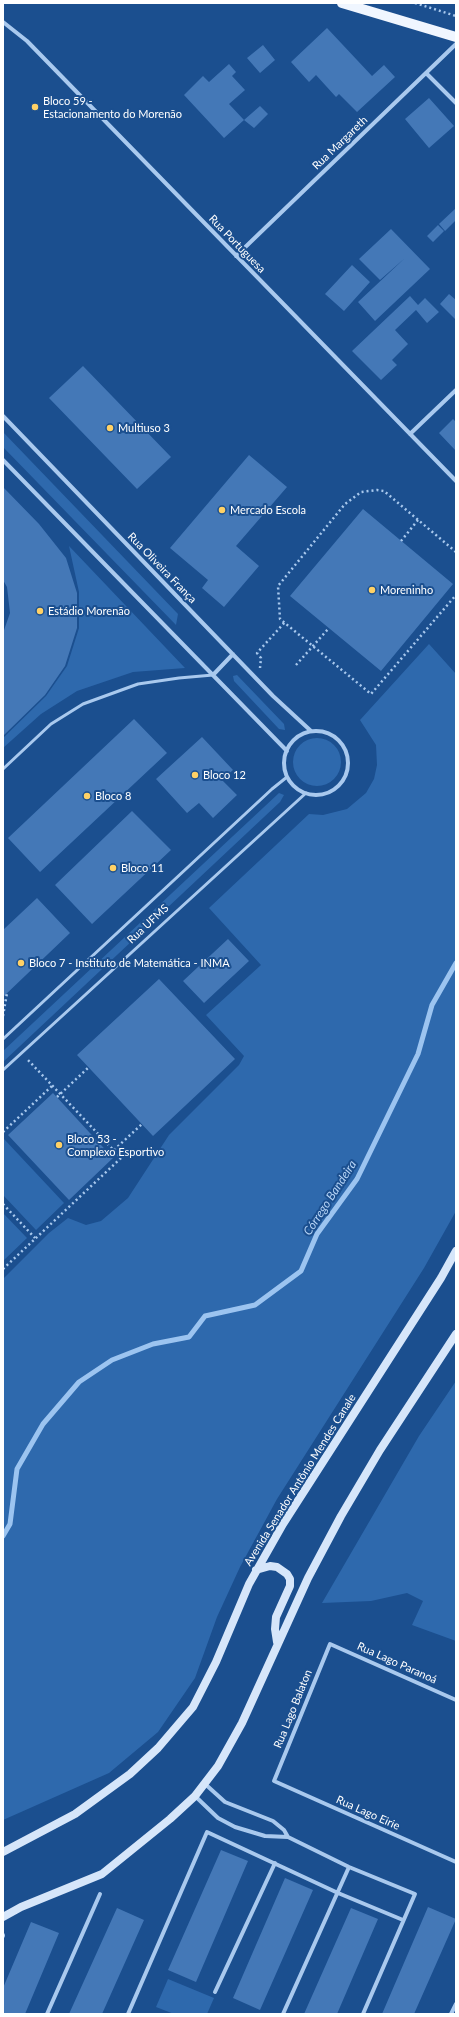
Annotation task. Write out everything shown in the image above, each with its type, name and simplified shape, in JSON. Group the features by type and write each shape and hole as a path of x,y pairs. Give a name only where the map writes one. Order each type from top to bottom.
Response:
{"main road":[{"path":"342,3 456,37"},
{"name":"Avenida Senador Antônio Mendes Canale","path":"3,1852 75,1814 130,1774 158,1748 193,1707 216,1662 256,1570 282,1524 441,1278 456,1252"},
{"path":"3,1917 21,1907 102,1874 170,1819 195,1796 218,1766 242,1722 308,1578 341,1516 380,1450 456,1334"},
{"path":"256,1570 270,1566 277,1567 287,1574 290,1579 290,1586 276,1617 275,1629 277,1643"}],"street":[{"name":"Rua Portuguesa","path":"3,22 27,41 456,481"},
{"name":"Rua Margareth","path":"236,256 456,44"},
{"path":"426,73 456,103"},
{"path":"410,434 456,390"},
{"name":"Rua Oliveira França","path":"3,416 310,732"},
{"path":"3,460 287,751"},
{"path":"213,675 233,654"},
{"path":"320,731 330,734 345,748 348,757 348,768 345,778 339,786 331,792 321,795 306,793 293,785 287,777 284,767 287,751 294,740 310,732 320,731"},
{"name":"Rua Lago Paranoá","path":"330,1644 456,1700"},
{"name":"Rua Lago Balaton","path":"274,1781 330,1644"},
{"name":"Rua Lago Eirie","path":"274,1781 456,1862"},
{"path":"204,1783 226,1802 273,1821 284,1830 288,1837"},
{"path":"195,1796 218,1818 235,1827 265,1836 288,1837 349,1867 415,1894 363,2014"},
{"path":"128,2014 207,1832 403,1920"},
{"path":"215,1992 275,1863"},
{"path":"283,2014 349,1867"},
{"path":"47,2014 100,1894"},
{"path":"451,2014 456,2004"}],"lane":[{"path":"3,769 51,724 83,704 138,684 213,675"},
{"name":"Rua UFMS","path":"3,1038 272,789 287,777"},
{"name":"Rua UFMS","path":"3,1070 306,793"}],"path":[{"path":"415,3 456,16"},
{"path":"456,552 384,491 376,490 361,492 345,504 278,586 280,618 371,694 456,595"},
{"path":"401,541 418,520"},
{"path":"255,677 260,667 261,658 257,653 285,622"},
{"path":"296,665 329,628"},
{"path":"3,1016 7,993"},
{"path":"3,1269 121,1158 53,1085 27,1060"},
{"path":"57,1097 89,1067"},
{"path":"3,1132 53,1085"},
{"path":"114,1150 142,1124"},
{"path":"3,1204 35,1238"}],"shaded area":[{"path":"3,432 178,614 176,625 3,447"},
{"path":"69,546 185,668 133,672 77,691 41,714 3,748 3,738 46,696 67,666 79,628 79,592"},
{"path":"429,644 456,674 456,1211 424,1268 277,1499 240,1567 217,1617 195,1678 158,1732 109,1773 3,1820 3,1279 49,1233 68,1218 86,1225 101,1221 128,1198 169,1135 239,1065 244,1056 206,1015 261,965 209,908 309,814 323,815 347,809 366,793 374,779 377,765 376,745 360,720"},
{"path":"237,675 284,724 285,730 279,729 234,681 233,676"},
{"path":"312,738 322,738 334,745 341,757 341,767 334,779 322,786 312,786 304,782 297,775 293,767 293,757 297,749 304,742"},
{"path":"279,793 284,795 280,802 3,1062 3,1051"},
{"path":"4,1139 64,1203 36,1230 3,1195"},
{"path":"3,1213 27,1238 3,1261"},
{"path":"456,1381 456,1641 412,1625 423,1601 407,1593 371,1601 322,1603 419,1436"},
{"path":"168,1979 214,1998 207,2014 174,2014 156,2007"}],"building":[{"path":"327,28 372,76 384,65 395,77 357,112 339,94 336,97 316,75 309,82 291,62"},
{"path":"263,45 275,60 260,73 247,58"},
{"path":"229,64 236,72 232,76 245,90 229,104 244,120 224,138 184,95 203,76 209,82"},
{"path":"429,98 454,126 429,148 405,119"},
{"path":"260,106 268,114 254,128 244,120"},
{"path":"456,208 456,220 445,231 439,224"},
{"path":"438,225 444,231 433,242 427,236"},
{"path":"391,229 430,269 375,321 358,302 405,258 380,280 359,259"},
{"path":"352,265 370,282 344,311 325,294"},
{"path":"449,294 456,300 456,320 440,304"},
{"path":"410,296 418,305 425,298 439,312 427,323 416,310 395,330 408,344 392,360 397,365 381,380 352,351"},
{"name":"Multiuso 3","path":"83,366 171,457 137,489 49,398"},
{"path":"453,419 456,422 456,451 439,433"},
{"path":"249,455 287,487 236,546 259,566 224,607 202,588 208,580 170,548"},
{"name":"Estádio Morenão","path":"3,487 39,524 66,558 77,593 77,628 65,666 45,695 3,736 3,633 10,613 7,587 3,580"},
{"name":"Moreninho","path":"363,509 453,584 381,671 290,596"},
{"name":"Bloco 8","path":"134,719 167,753 40,872 8,838"},
{"name":"Bloco 12","path":"202,737 233,770 222,780 237,795 213,818 199,803 187,813 156,779"},
{"name":"Bloco 11","path":"132,811 171,850 92,924 55,885"},
{"name":"Bloco 7 - Instituto de Matemática - INMA","path":"37,898 70,933 3,997 3,930"},
{"path":"228,939 249,961 204,1003 183,981"},
{"path":"159,979 235,1059 153,1136 77,1055"},
{"name":"Bloco 53 - Complexo Esportivo","path":"53,1093 113,1158 69,1200 8,1135"},
{"path":"221,1850 248,1861 196,1982 168,1970"},
{"path":"285,1878 313,1890 260,2010 233,1998"},
{"path":"428,1907 456,1919 414,2014 382,2014"},
{"path":"117,1908 144,1920 102,2014 69,2014"},
{"path":"351,1908 378,1919 337,2014 304,2014"},
{"path":"31,1922 59,1933 25,2014 3,2014 3,1988"}],"waterway":[{"name":"Córrego Bandeira","path":"3,1536 10,1524 17,1469 43,1424 79,1382 112,1360 153,1344 189,1337 205,1316 255,1305 301,1271 317,1234 357,1179 418,1054 432,1005 456,963"}],"place":[{"name":"Bloco 59 - Estacionamento do Morenão","path":"35,107"},
{"name":"Multiuso 3","path":"110,428"},
{"name":"Mercado Escola","path":"222,510"},
{"name":"Moreninho","path":"372,590"},
{"name":"Estádio Morenão","path":"40,611"},
{"name":"Bloco 12","path":"195,775"},
{"name":"Bloco 8","path":"87,796"},
{"name":"Bloco 11","path":"113,868"},
{"name":"Bloco 7 - Instituto de Matemática - INMA","path":"21,963"},
{"name":"Bloco 53 - Complexo Esportivo","path":"59,1145"}]}
